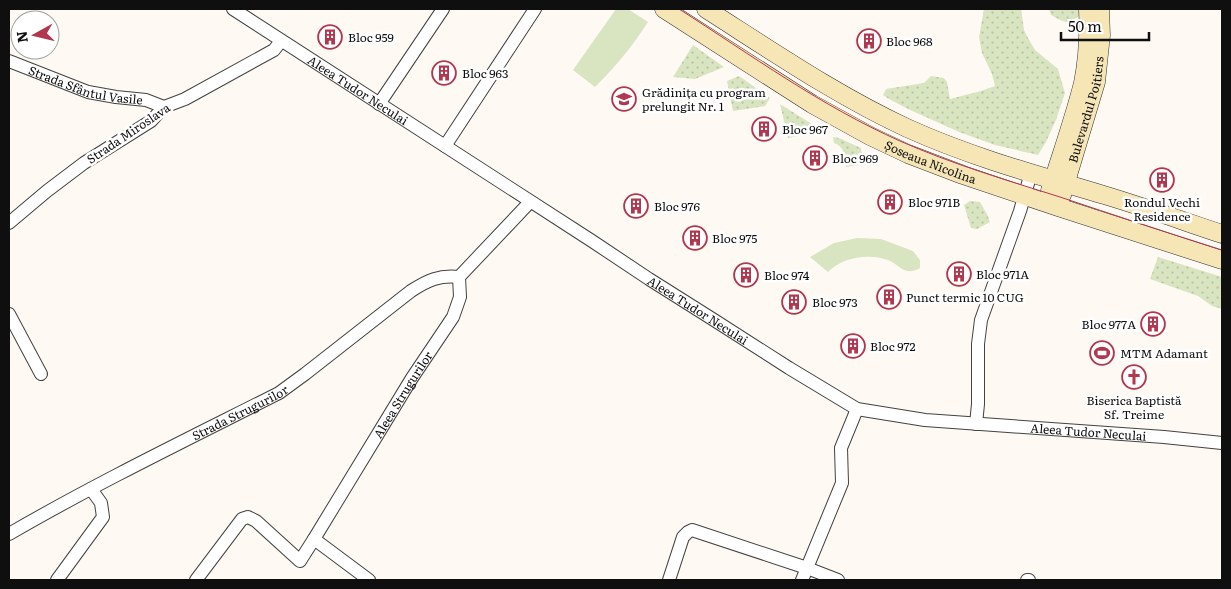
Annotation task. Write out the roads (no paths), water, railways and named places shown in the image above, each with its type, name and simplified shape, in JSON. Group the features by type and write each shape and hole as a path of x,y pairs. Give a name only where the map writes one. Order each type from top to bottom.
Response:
{"main road":[{"name":"Șoseaua Nicolina","path":"664,9 812,104 870,136 934,165 1222,260"},
{"name":"Șoseaua Nicolina","path":"706,9 821,82 873,112 941,142 993,162 1222,234"},
{"name":"Bulevardul Poitiers","path":"1059,182 1083,81 1088,44 1088,9"},
{"name":"Bulevardul Poitiers","path":"1052,205 1096,82 1101,45 1100,9"}],"street":[{"name":"Aleea Tudor Neculai","path":"233,9 649,279 857,409 925,420 1164,437 1222,444"},
{"path":"379,104 443,9"},
{"path":"445,146 535,9"},
{"name":"Strada Miroslava","path":"9,224 76,169 151,120 164,107 185,99 274,50 281,41"},
{"name":"Strada Sfântul Vasile","path":"9,61 88,92 146,100 164,107"},
{"path":"976,424 978,344 981,320 1008,246 1031,173"},
{"path":"459,277 530,202"},
{"name":"Strada Strugurilor","path":"9,534 91,489 279,393 422,284 439,277 459,277"},
{"name":"Aleea Strugurilor","path":"196,580 242,519 248,516 256,520 300,561 412,378 453,317 460,297 459,277"},
{"path":"9,314 41,374"},
{"path":"802,580 842,482 841,448 857,409"},
{"path":"57,580 103,517 101,503 91,489"},
{"path":"670,580 683,537 692,530 838,580"},
{"path":"314,538 369,580"}],"tram line":[{"path":"679,9 814,96 900,141 979,171 1222,250"}],"place":[{"name":"Bloc 959","path":"330,37"},
{"name":"Bloc 968","path":"869,41"},
{"name":"Bloc 963","path":"444,73"},
{"name":"Grădinița cu program prelungit Nr. 1","path":"624,99"},
{"name":"Bloc 967","path":"764,129"},
{"name":"Bloc 969","path":"815,158"},
{"name":"Rondul Vechi Residence","path":"1162,180"},
{"name":"Bloc 971B","path":"890,202"},
{"name":"Bloc 976","path":"636,206"},
{"name":"Bloc 975","path":"695,238"},
{"name":"Bloc 971A","path":"959,274"},
{"name":"Bloc 974","path":"746,275"},
{"name":"Punct termic 10 CUG","path":"889,297"},
{"name":"Bloc 973","path":"794,302"},
{"name":"Bloc 977A","path":"1153,324"},
{"name":"Bloc 972","path":"853,346"},
{"name":"MTM Adamant","path":"1102,353"},
{"name":"Biserica Baptistă Sf. Treime","path":"1134,377"}]}
